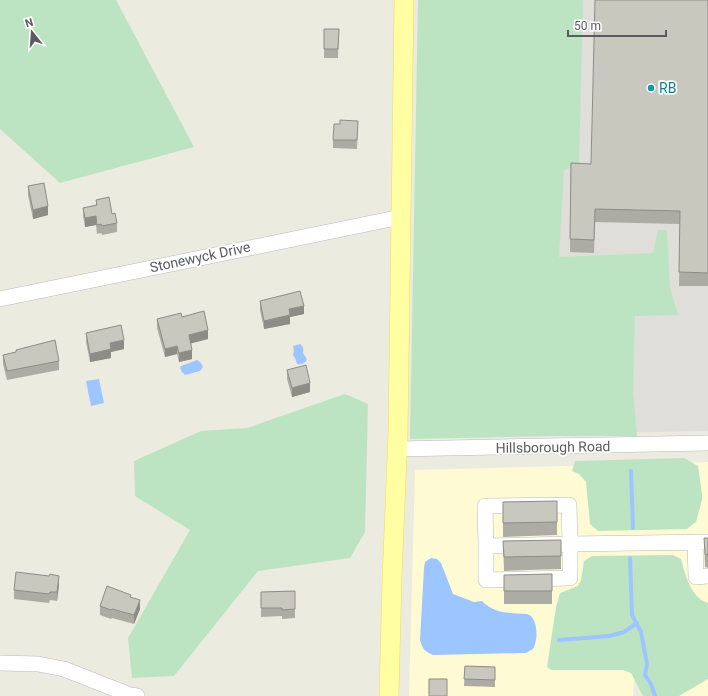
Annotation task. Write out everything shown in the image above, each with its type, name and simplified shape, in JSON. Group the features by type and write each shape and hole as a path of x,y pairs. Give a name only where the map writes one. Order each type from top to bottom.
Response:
{"main road":[{"path":"389,696 392,579 398,449 404,0"}],"street":[{"name":"Stonewyck Drive","path":"0,299 401,217"},
{"name":"Hillsborough Road","path":"398,449 708,443"},
{"path":"569,505 570,544 570,578 486,580 485,506 569,505"},
{"path":"486,546 701,542 696,576 708,576"},
{"path":"0,663 38,664 64,668 130,695 137,696"}],"shaded area":[{"path":"553,0 708,0 708,431 545,434"},
{"path":"708,462 708,696 663,696 635,668 633,696 409,696 415,470"}],"green space":[{"path":"0,0 116,0 194,147 60,183 0,129"},
{"path":"418,0 583,0 579,166 564,170 559,257 653,253 658,230 667,230 670,288 678,315 635,316 633,391 637,436 410,439"},
{"path":"345,394 368,404 365,532 350,558 258,571 174,676 132,678 128,638 190,530 135,496 134,461 201,431 247,428"},
{"path":"684,458 698,466 702,494 702,500 696,522 687,529 598,531 590,524 586,482 579,474 572,471 575,461"},
{"path":"673,555 681,559 693,591 701,600 708,603 708,679 679,696 643,696 631,673 623,670 551,670 547,667 556,607 560,593 578,586 581,580 584,561 592,556"}],"water":[{"path":"300,344 303,347 303,353 307,359 302,364 297,364 293,355 293,346"},
{"path":"197,360 203,367 200,371 185,375 182,372 180,368 181,366"},
{"path":"99,379 104,403 91,406 86,381"},
{"path":"431,558 437,559 441,563 453,594 474,602 482,601 497,611 527,614 531,616 536,628 536,641 533,649 526,653 433,655 428,653 420,640 424,568 425,562"}],"building":[{"name":"RB","path":"595,0 708,0 708,273 679,272 680,211 595,209 594,240 570,239 571,163 591,164"},
{"path":"324,29 339,29 338,49 324,49"},
{"path":"340,120 358,121 357,140 333,140 334,124 340,124"},
{"path":"44,183 48,206 33,210 28,186"},
{"path":"109,197 112,214 115,213 117,223 102,226 101,224 97,225 96,216 85,218 83,208 97,205 96,200"},
{"path":"300,291 304,306 289,309 290,315 264,321 260,301"},
{"path":"204,311 208,330 189,335 192,350 179,353 177,346 165,349 157,319 181,313 182,317"},
{"path":"121,325 124,340 110,343 111,349 90,354 86,333"},
{"path":"55,340 59,361 7,371 3,355 16,352 16,350"},
{"path":"306,365 310,383 292,388 287,370"},
{"path":"557,501 557,522 503,523 503,502"},
{"path":"704,538 708,538 708,555 705,554"},
{"path":"561,540 561,556 504,557 503,541"},
{"path":"16,572 59,576 57,592 50,592 49,594 14,590"},
{"path":"552,574 552,591 504,591 504,575"},
{"path":"107,586 140,600 134,615 100,606"},
{"path":"295,591 295,609 282,610 282,608 261,608 261,592"},
{"path":"465,666 495,667 495,680 464,679"},
{"path":"429,679 447,679 447,696 429,696"}],"waterway":[{"path":"631,471 633,528"},
{"path":"630,558 632,615 641,632 647,664 645,675 651,684 655,696"},
{"path":"559,640 609,636 624,632 637,623"}],"place":[{"name":"RB","path":"651,88"}]}
